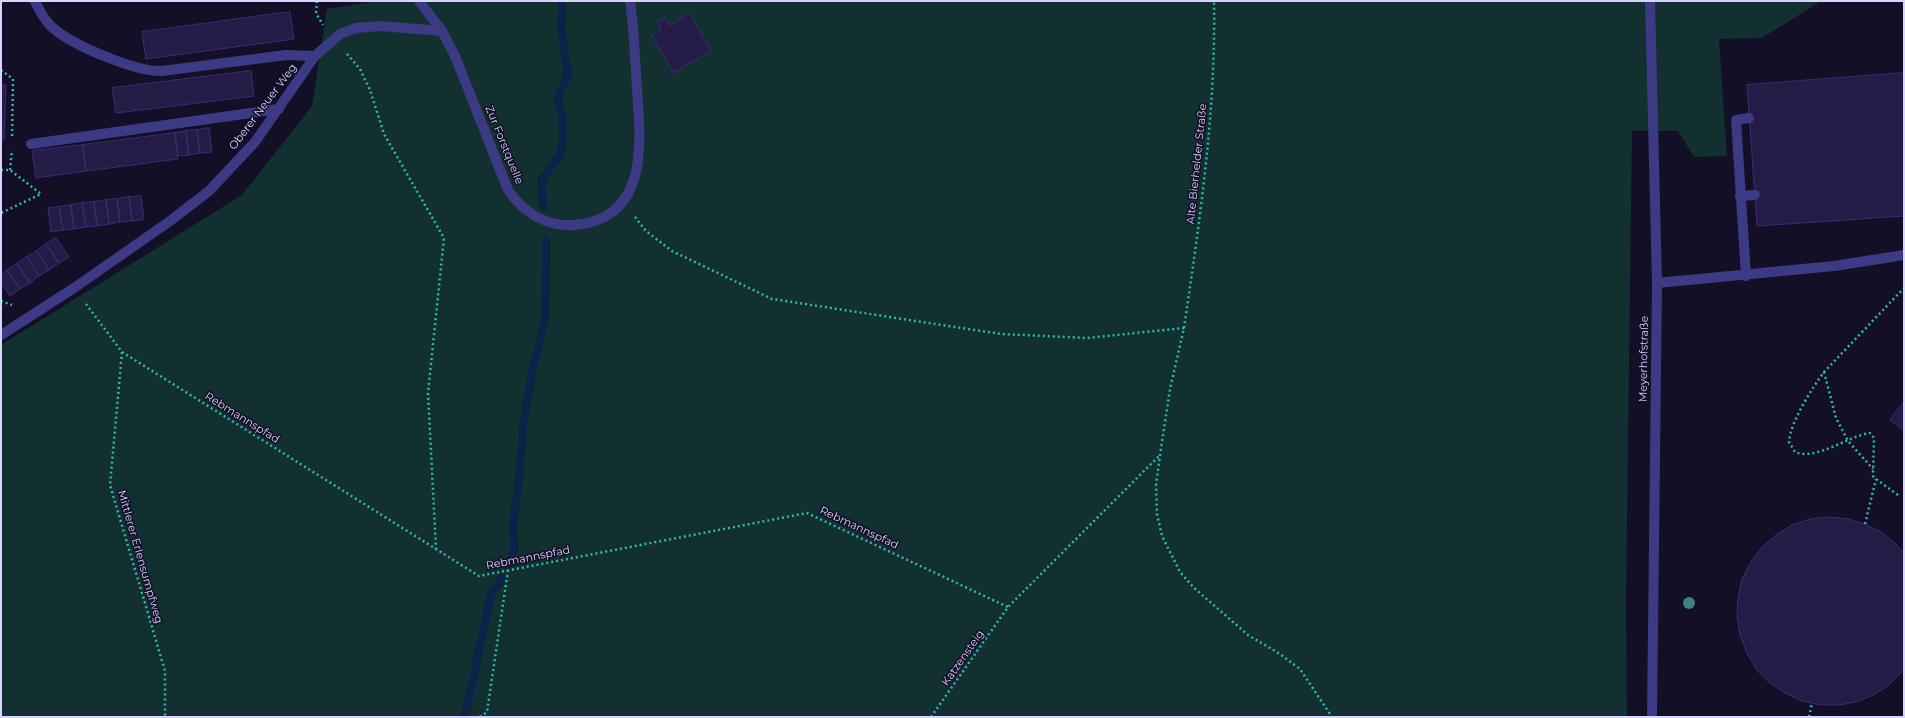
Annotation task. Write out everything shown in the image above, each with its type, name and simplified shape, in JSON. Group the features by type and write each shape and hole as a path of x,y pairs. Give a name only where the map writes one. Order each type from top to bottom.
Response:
{"street":[{"path":"35,1 51,26 62,35 100,53 149,71 162,71 286,56 315,56"},
{"name":"Zur Forstquelle","path":"419,1 442,31 464,77 508,190 519,205 537,217 560,225 592,222 605,216 624,200 637,173 639,122 630,1"},
{"name":"Meyerhofstraße","path":"1650,1 1657,283 1652,717"},
{"name":"Oberer Neuer Weg","path":"1,335 74,288 170,221 209,191 255,142 280,109 315,56 332,40 347,30 363,27 380,26 442,31"},
{"path":"31,144 280,109"},
{"path":"1746,276 1736,120 1749,118"},
{"path":"1740,196 1755,195"},
{"path":"1657,283 1746,276 1834,266 1904,255"}],"path":[{"path":"317,1 316,13 332,40 360,69 370,90 384,134 444,238 428,393 436,550"},
{"name":"Alte Bierhelder Straße","path":"1214,1 1211,109 1203,202 1184,328 1170,389 1160,456 1156,485 1157,514 1162,536 1180,572 1193,587 1248,635 1280,654 1300,669 1332,717"},
{"path":"1,70 13,79 12,138"},
{"path":"10,170 12,146"},
{"path":"1,170 10,170 41,194 1,213"},
{"path":"624,200 646,230 672,251 772,299 1000,334 1087,338 1184,328"},
{"name":"Rebmannspfad","path":"74,288 122,352 479,576 807,513 1008,607"},
{"path":"1898,495 1873,476 1874,447 1872,434 1865,433 1834,446 1805,454 1795,452 1789,442 1791,430 1816,383 1824,372 1904,288"},
{"name":"Mittlerer Erlensumpfweg","path":"122,352 110,485 165,671 165,717"},
{"path":"1824,372 1836,418 1848,440 1873,470"},
{"name":"Katzensteig","path":"931,717 1008,607 1160,456"},
{"path":"1865,524 1876,479"},
{"path":"480,717 487,712 508,570"},
{"path":"1809,717 1812,703"}],"green space":[{"path":"378,1 1818,1 1818,3 1762,38 1719,39 1727,156 1694,157 1678,131 1632,131 1626,603 1627,717 1,717 1,345 242,195 312,106 327,9"}],"building":[{"path":"290,12 294,39 146,59 142,32"},
{"path":"690,13 711,51 673,73 652,35 661,30 657,22 665,18 669,25"},
{"path":"251,71 254,96 116,113 112,88"},
{"path":"1904,73 1904,216 1757,226 1747,85"},
{"path":"1,84 6,85 4,140 1,140"},
{"path":"209,128 212,152 200,153 197,130"},
{"path":"197,130 200,153 189,155 186,131"},
{"path":"186,131 189,155 178,156 175,133"},
{"path":"175,133 178,159 86,171 83,145"},
{"path":"83,145 86,171 36,178 32,151"},
{"path":"141,196 144,219 132,221 129,197"},
{"path":"129,197 132,221 120,222 117,199"},
{"path":"117,199 120,222 109,224 106,200"},
{"path":"106,200 109,224 97,226 94,202"},
{"path":"94,202 97,226 86,227 82,203"},
{"path":"82,203 86,227 74,229 71,205"},
{"path":"71,205 74,229 63,230 59,207"},
{"path":"59,207 63,230 51,232 48,208"},
{"path":"56,238 69,257 59,263 46,244"},
{"path":"46,244 59,263 49,270 37,251"},
{"path":"37,251 49,270 39,276 27,257"},
{"path":"27,257 39,276 30,283 17,264"},
{"path":"17,264 30,283 20,289 7,270"},
{"path":"7,270 20,289 10,296 1,282 1,275"},
{"path":"1904,402 1904,431 1890,420"},
{"path":"1829,517 1848,519 1865,524 1881,532 1895,543 1904,553 1904,670 1888,686 1873,695 1856,702 1839,705 1821,705 1802,701 1785,693 1769,682 1756,669 1747,653 1740,635 1737,616 1738,598 1742,579 1751,562 1762,547 1776,535 1792,525 1810,519"}],"waterway":[{"path":"543,206 542,179 559,156 563,142 563,123 558,97 568,74 561,29 562,1"},
{"path":"507,565 514,550 513,525 519,481 523,425 533,368 545,319 546,240"},
{"path":"465,717 491,594 502,578"}]}
